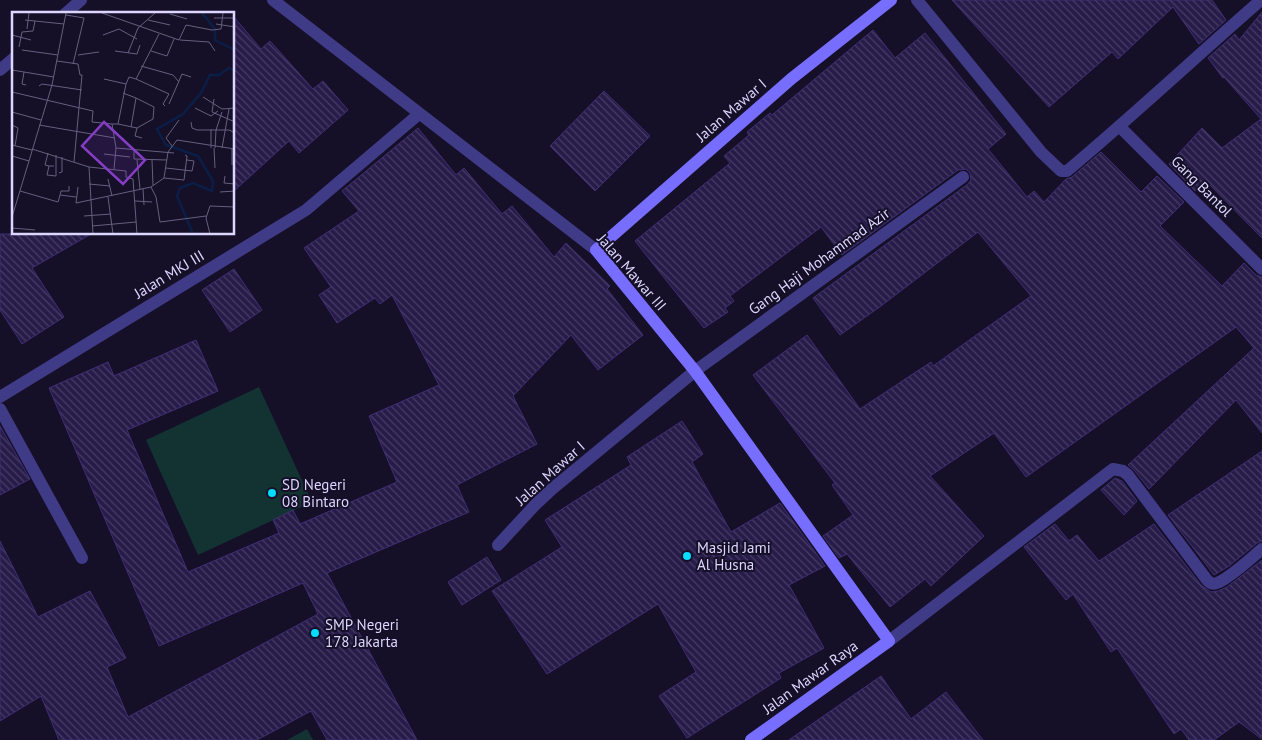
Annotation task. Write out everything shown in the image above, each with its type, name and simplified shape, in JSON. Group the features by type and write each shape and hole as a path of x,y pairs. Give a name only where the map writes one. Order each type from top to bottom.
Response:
{"street":[{"path":"67,12 81,0"},
{"name":"Jalan Mawar III","path":"273,0 596,250 695,371 889,641"},
{"name":"Jalan Mawar I","path":"596,250 791,79 891,0"},
{"path":"917,0 1041,152 1061,171 1067,171 1074,166 1120,127 1172,78 1261,0"},
{"path":"0,70 12,60"},
{"name":"Jalan MKJ III","path":"0,397 306,210 419,114"},
{"name":"Gang Bantol","path":"1120,127 1262,269"},
{"name":"Gang Haji Mohammad Azir","path":"695,371 963,178"},
{"name":"Jalan Mawar I","path":"498,545 552,489 695,371"},
{"path":"0,409 82,558"},
{"path":"889,641 1113,469 1123,471 1128,475 1210,582 1217,583 1262,550"},
{"name":"Jalan Mawar Raya","path":"751,740 889,641"}],"green space":[{"path":"259,387 312,502 198,555 146,440"},
{"path":"307,729 313,740 287,740"}],"building":[{"path":"952,0 1212,0 1226,20 1199,44 1173,7 1118,59 1112,52 1049,107"},
{"path":"1262,12 1262,238 1206,181 1195,191 1169,164 1202,128 1222,148 1261,119 1223,78 1208,58 1235,34 1239,40"},
{"path":"235,18 261,49 270,41 313,89 323,81 348,110 299,153 289,141 235,190"},
{"path":"873,30 895,58 925,33 1006,134 988,149 1027,197 1034,191 1044,202 1066,179 1072,177 1101,152 1141,192 1157,176 1184,202 1160,226 1222,286 1244,263 1256,275 1262,277 1262,433 1236,400 1149,489 1128,465 1254,348 1236,327 1026,477 994,433 930,476 984,536 931,586 925,579 890,607 847,554 839,558 823,536 853,515 832,485 835,483 753,375 807,335 860,409 931,362 933,366 1031,296 978,232 840,335 813,298 968,184 971,180 970,173 966,169 958,170 842,255 821,227 730,296 734,301 725,308 728,312 704,328 635,241 730,163 724,156 749,135 747,132 770,113 772,115"},
{"path":"604,91 650,136 595,191 550,146"},
{"path":"418,128 456,175 464,168 502,214 512,206 554,257 566,243 610,286 607,289 643,335 598,370 571,335 513,396 537,444 457,485 469,512 327,573 417,740 327,740 311,711 257,740 59,740 41,696 0,721 0,541 38,617 90,591 126,658 107,667 128,717 318,614 303,583 159,646 49,388 108,362 114,376 196,340 218,391 127,430 188,572 279,533 273,520 293,510 300,524 397,482 369,416 439,385 392,295 380,304 375,298 337,323 319,295 331,287 304,248 359,211 342,191"},
{"path":"0,234 89,235 32,268 64,317 22,344 0,310"},
{"path":"234,269 262,310 230,332 202,290"},
{"path":"682,421 703,454 692,462 731,532 780,503 825,566 789,585 824,648 779,673 781,678 687,738 659,696 696,672 658,604 547,674 492,591 562,547 545,520 631,465 627,457"},
{"path":"0,426 30,479 0,495"},
{"path":"1262,451 1262,541 1214,575 1168,515"},
{"path":"1115,478 1122,481 1137,501 1124,515 1101,490"},
{"path":"1055,524 1069,541 1077,535 1099,561 1154,524 1201,585 1211,592 1227,587 1262,560 1262,739 1239,722 1214,740 1189,740 1181,729 1174,734 1117,648 1111,652 1073,594 1066,600 1024,547"},
{"path":"487,557 501,580 462,605 448,582"},
{"path":"881,676 911,719 946,692 983,740 789,740"}],"place":[{"name":"SD Negeri 08 Bintaro","path":"272,493"},
{"name":"Masjid Jami Al Husna","path":"687,556"},
{"name":"SMP Negeri 178 Jakarta","path":"315,633"}]}
